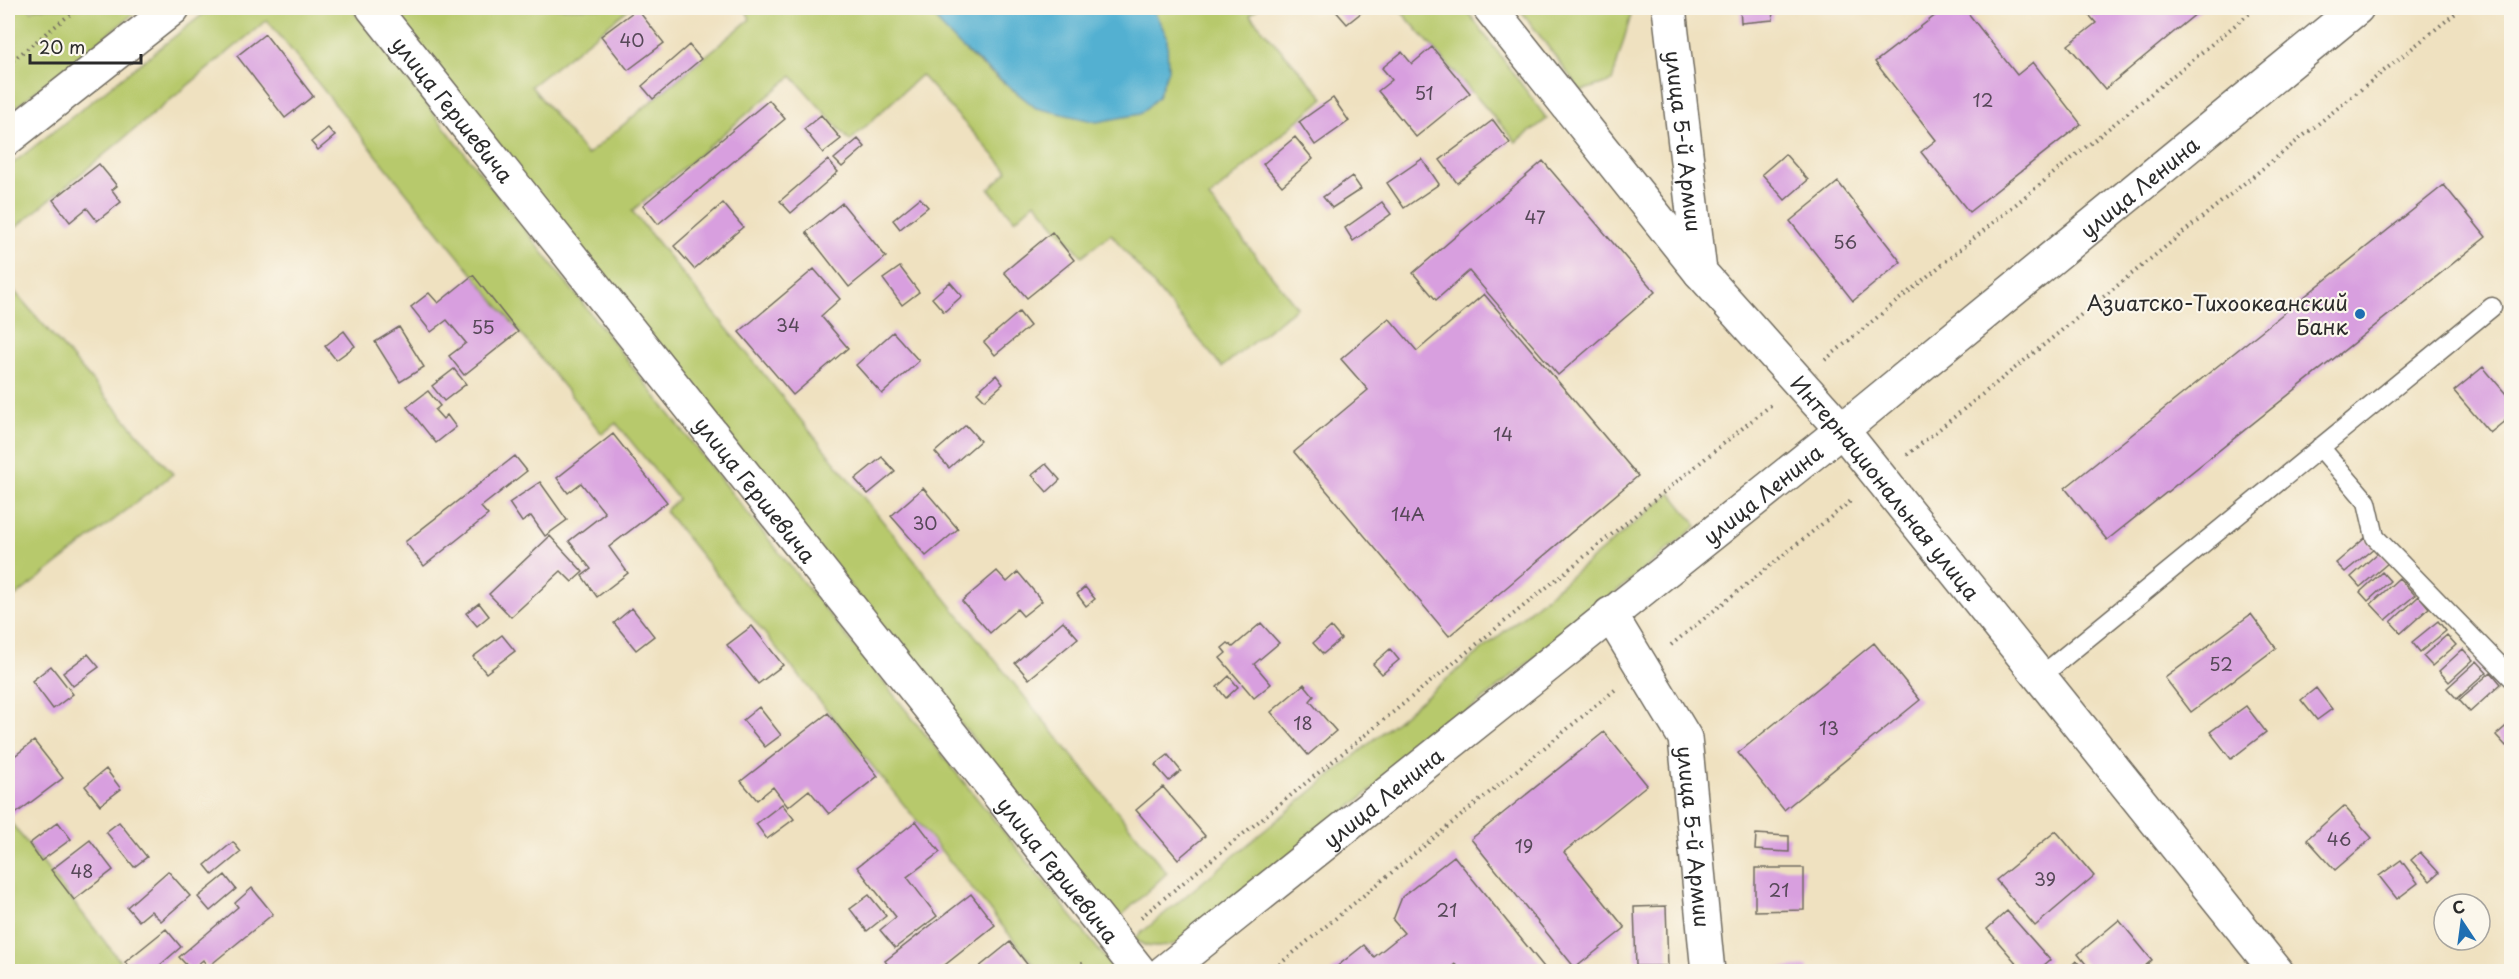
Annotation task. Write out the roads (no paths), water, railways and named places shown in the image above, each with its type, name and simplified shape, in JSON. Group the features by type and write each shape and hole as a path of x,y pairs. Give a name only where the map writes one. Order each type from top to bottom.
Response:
{"street":[{"path":"8,138 173,8"},
{"name":"улица Гершевича","path":"373,8 1140,972"},
{"name":"Интернациональная улица","path":"1490,8 1700,272 1842,430 2277,972"},
{"name":"улица 5-й Армии","path":"1669,8 1700,272"},
{"name":"улица Ленина","path":"1164,972 1842,430 2357,8"},
{"name":"улица 5-й Армии","path":"1610,614 1685,738 1708,972"}],"lane":[{"path":"2040,676 2492,307"},
{"path":"2320,447 2367,502 2376,537 2511,678"}],"water":[{"path":"930,8 1152,8 1167,36 1168,70 1158,97 1140,114 1097,122 1036,108 961,47 940,25"}],"place":[{"name":"Азиатско-Тихоокеанский Банк","path":"2360,314"}]}
